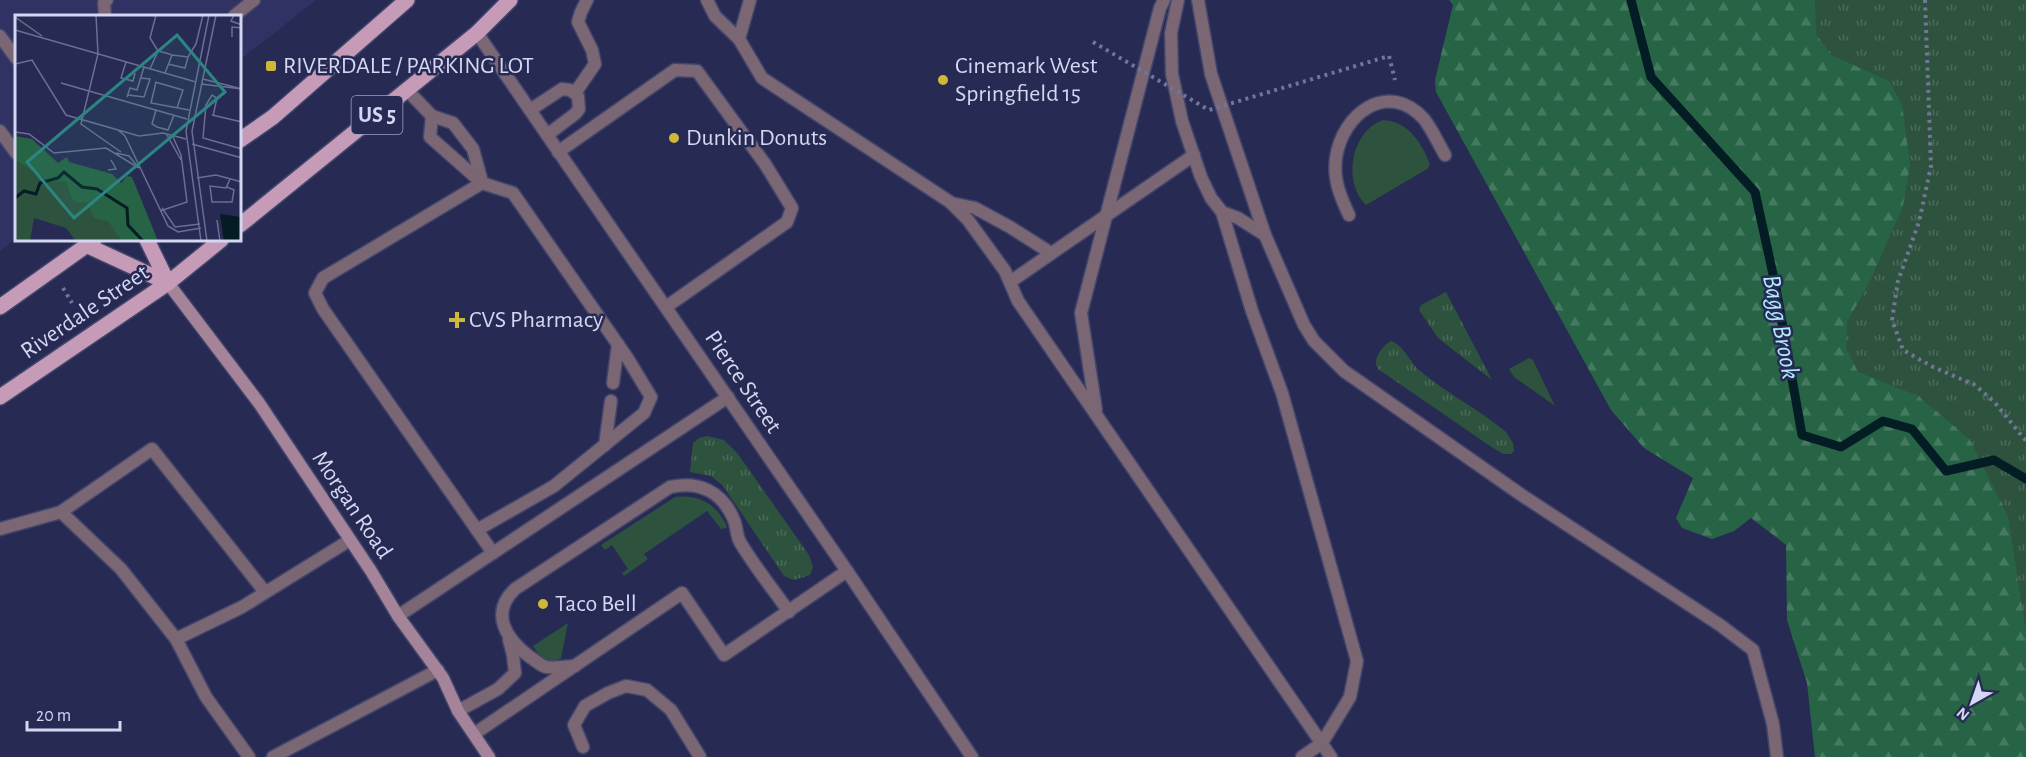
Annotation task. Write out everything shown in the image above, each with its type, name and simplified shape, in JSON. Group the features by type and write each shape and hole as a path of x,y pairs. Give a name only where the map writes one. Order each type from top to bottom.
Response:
{"main road":[{"name":"US 5","path":"242,139 273,117 407,0"},
{"name":"US 5","path":"242,223 477,33 510,0"},
{"path":"0,307 88,242 168,283"},
{"path":"148,242 168,283"},
{"name":"Riverdale Street","path":"0,397 168,283 219,242"},
{"name":"Morgan Road","path":"168,283 259,403 398,616 438,670 459,711 489,757"}],"street":[{"path":"105,15 104,3 107,0"},
{"path":"235,15 254,0"},
{"path":"574,93 595,64 592,50 578,22 587,0"},
{"path":"707,0 715,16 739,39 762,78 950,202 968,220 1005,271 1018,301 1332,757"},
{"path":"739,39 750,0"},
{"path":"1096,414 1081,314 1160,8 1164,0"},
{"path":"1178,0 1171,33 1172,74 1182,121 1211,198 1222,212 1252,310 1282,393 1357,661 1350,697 1322,743 1302,757"},
{"path":"1198,0 1211,74 1265,235 1304,325 1314,340 1339,367 1503,482 1720,625 1752,650 1773,724 1777,757"},
{"name":"Pierce Street","path":"477,33 972,757"},
{"path":"0,36 15,57"},
{"path":"558,152 675,70 697,71 765,164 792,208 787,222 666,307"},
{"path":"530,110 562,89 570,90 578,96 579,109 571,119 547,135"},
{"path":"407,90 432,116 453,123 473,149 482,183"},
{"path":"1348,215 1337,189 1336,158 1344,134 1352,121 1368,106 1377,102 1391,101 1412,110 1424,119 1445,155"},
{"path":"432,116 430,137 482,183 513,193 618,344 651,397 644,413 554,486 477,530"},
{"path":"0,131 15,152"},
{"path":"1010,282 1194,155"},
{"path":"482,183 323,278 315,293 323,309 493,552"},
{"path":"950,202 975,208 1051,253"},
{"path":"1222,212 1238,218 1265,235"},
{"path":"613,383 618,344"},
{"path":"398,616 728,397"},
{"path":"605,445 610,401"},
{"path":"0,529 61,512 152,449 265,592"},
{"path":"459,711 498,689 515,674 513,655 503,624 503,607 506,599 514,590 670,487 696,485 715,493 734,519 739,540 789,612"},
{"path":"61,512 121,569 176,639 206,697 249,757"},
{"path":"176,639 242,607 350,540"},
{"path":"474,734 682,593 724,655 847,571"},
{"path":"508,636 520,650 545,668 575,666"},
{"path":"273,757 438,670"},
{"path":"583,747 574,725 585,706 626,686 647,690 671,710 700,757"}],"path":[{"path":"1925,0 1931,166 1919,222 1898,281 1892,320 1903,350 1933,367 1976,385 1996,404 2026,441"},
{"path":"1093,42 1209,110 1389,56 1395,80"},
{"path":"62,286 72,303"}],"shaded area":[{"path":"0,0 316,0 242,58 242,15 15,15 15,239 0,251"}],"green space":[{"path":"1449,0 1815,0 1816,34 1831,55 1889,81 1902,105 1910,165 1903,206 1870,281 1847,322 1846,348 1858,372 1918,396 1970,440 2008,517 2026,632 2026,757 1815,757 1807,683 1787,620 1786,545 1751,518 1734,531 1712,539 1682,528 1676,518 1693,478 1644,448 1611,410 1436,92 1435,80 1453,5"},
{"path":"1767,0 2026,0 2026,757 1927,757"},
{"path":"1383,120 1400,124 1407,129 1418,141 1430,165 1427,169 1366,205 1354,184 1352,171 1354,158 1363,135"},
{"path":"1446,292 1492,380 1438,338 1419,310 1421,305"},
{"path":"1391,341 1400,346 1416,368 1506,432 1513,443 1514,451 1511,454 1503,454 1493,448 1378,369 1376,361 1379,353"},
{"path":"1529,358 1533,360 1555,406 1514,377 1509,369"},
{"path":"707,436 724,440 738,454 809,555 813,567 810,575 794,580 784,576 723,486 711,476 690,472 693,443"},
{"path":"675,497 689,497 707,502 717,511 727,528 721,529 707,511 644,554 648,559 624,576 622,573 628,569 612,545 605,550 601,545"},
{"path":"568,623 561,658 552,661 538,654 533,646"}],"waterway":[{"name":"Bagg Brook","path":"1631,0 1651,77 1755,192 1776,288 1802,435 1841,447 1883,421 1912,429 1946,471 1994,460 2026,479"}],"place":[{"name":"RIVERDALE / PARKING LOT","path":"271,66"},
{"name":"Cinemark West Springfield 15","path":"943,80"},
{"name":"Dunkin Donuts","path":"674,138"},
{"name":"CVS Pharmacy","path":"457,320"},
{"name":"Taco Bell","path":"543,604"}]}
